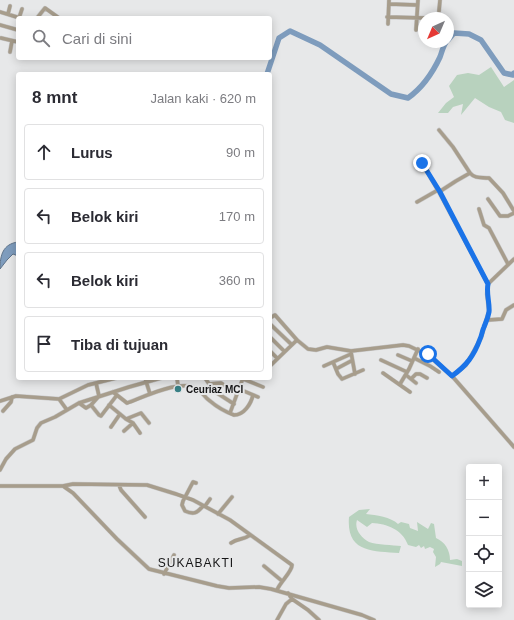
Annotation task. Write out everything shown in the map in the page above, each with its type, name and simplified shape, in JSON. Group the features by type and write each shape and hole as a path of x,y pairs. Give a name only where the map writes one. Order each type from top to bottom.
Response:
{"street":[{"path":"416,30 418,0"},
{"path":"439,11 440,0"},
{"path":"388,24 389,2 417,5"},
{"path":"8,14 10,6"},
{"path":"39,16 46,8 56,16"},
{"path":"20,16 22,9"},
{"path":"0,12 16,17"},
{"path":"388,17 417,17"},
{"path":"0,25 16,29"},
{"path":"0,39 16,42"},
{"path":"10,52 12,41"},
{"path":"439,130 470,173 478,178 489,178 492,180 503,193 514,212 508,216 500,216 488,199"},
{"path":"422,163 439,191 488,284 488,320 478,345 469,361 452,376"},
{"path":"417,202 470,173"},
{"path":"479,209 484,225 489,228 508,264"},
{"path":"488,284 514,259"},
{"path":"488,320 502,319 506,310 514,305"},
{"path":"272,317 275,315 297,340 308,349 318,350 327,347 350,353"},
{"path":"272,326 291,344"},
{"path":"272,340 284,351"},
{"path":"272,364 291,344 297,340"},
{"path":"324,366 350,353 402,345 418,349 428,354 452,376 514,448"},
{"path":"400,384 418,349"},
{"path":"272,353 277,358"},
{"path":"350,353 354,374"},
{"path":"398,355 430,366 439,372"},
{"path":"381,360 406,373 416,383"},
{"path":"336,369 351,361"},
{"path":"333,362 340,378 342,379 363,370"},
{"path":"383,373 410,392"},
{"path":"411,379 416,374 420,374 427,378"},
{"path":"0,401 12,396 59,399 88,385 108,380"},
{"path":"0,470 6,459 15,449 33,440 37,428 41,423 79,403 145,380 150,394"},
{"path":"177,380 178,386"},
{"path":"206,380 217,393 234,404"},
{"path":"230,413 243,380"},
{"path":"246,380 263,387"},
{"path":"96,383 100,396"},
{"path":"209,384 221,383 237,394"},
{"path":"113,392 127,403 150,394 178,386 196,388 210,401 234,415 241,413 248,406 253,395"},
{"path":"239,390 258,397"},
{"path":"91,405 101,416 117,395"},
{"path":"3,411 11,402 12,396"},
{"path":"79,403 86,408 100,396"},
{"path":"59,399 67,410"},
{"path":"109,405 132,424 140,433"},
{"path":"126,419 140,412 149,423"},
{"path":"111,427 120,414"},
{"path":"124,431 132,424"},
{"path":"196,483 193,482 185,497 182,505 183,509 187,512 196,513 210,499"},
{"path":"0,486 64,486 80,484 147,485 185,497 218,514 292,565 292,569 276,590"},
{"path":"119,485 120,490 145,517"},
{"path":"64,486 73,493 146,568 164,574 229,588 259,587 276,590 362,615 374,620"},
{"path":"218,514 232,497"},
{"path":"231,543 236,539 247,538 250,535"},
{"path":"164,574 174,555"},
{"path":"264,566 282,581"},
{"path":"288,593 292,599 319,620"},
{"path":"277,620 286,604 292,599"}],"green space":[{"path":"491,67 504,87 514,80 514,123 505,120 501,112 489,107 475,98 461,115 463,104 453,107 448,113 438,113 446,103 454,97 449,86 457,75 468,73 479,75"},
{"path":"370,509 366,514 387,518 398,524 401,522 409,524 410,528 418,531 417,522 428,529 431,523 434,524 436,538 446,547 450,560 457,559 462,561 462,566 441,562 435,567 436,557 433,552 434,549 430,547 425,549 424,546 421,548 419,545 416,547 408,545 402,535 393,528 372,523 367,527 357,520 357,530 361,536 369,542 401,546 399,553 380,552 363,548 352,538 349,529 349,517 359,510"}],"water":[{"path":"16,242 16,255 13,254 0,269 3,251"}],"waterway":[{"path":"272,59 279,38 290,31 320,45 391,94 408,98 422,85 430,74 440,57 443,48"},
{"path":"454,33 469,34 481,40 504,73 513,75 514,73"},
{"path":"268,72 272,60"}],"place":[{"name":"Ceuriaz MCI","path":"178,389"}],"district":[{"name":"SUKABAKTI","path":"196,563"}],"route":[{"path":"422,163 440,192 488,284 487,294 489,304 488,320 478,345 466,365 452,376 428,354"}]}
